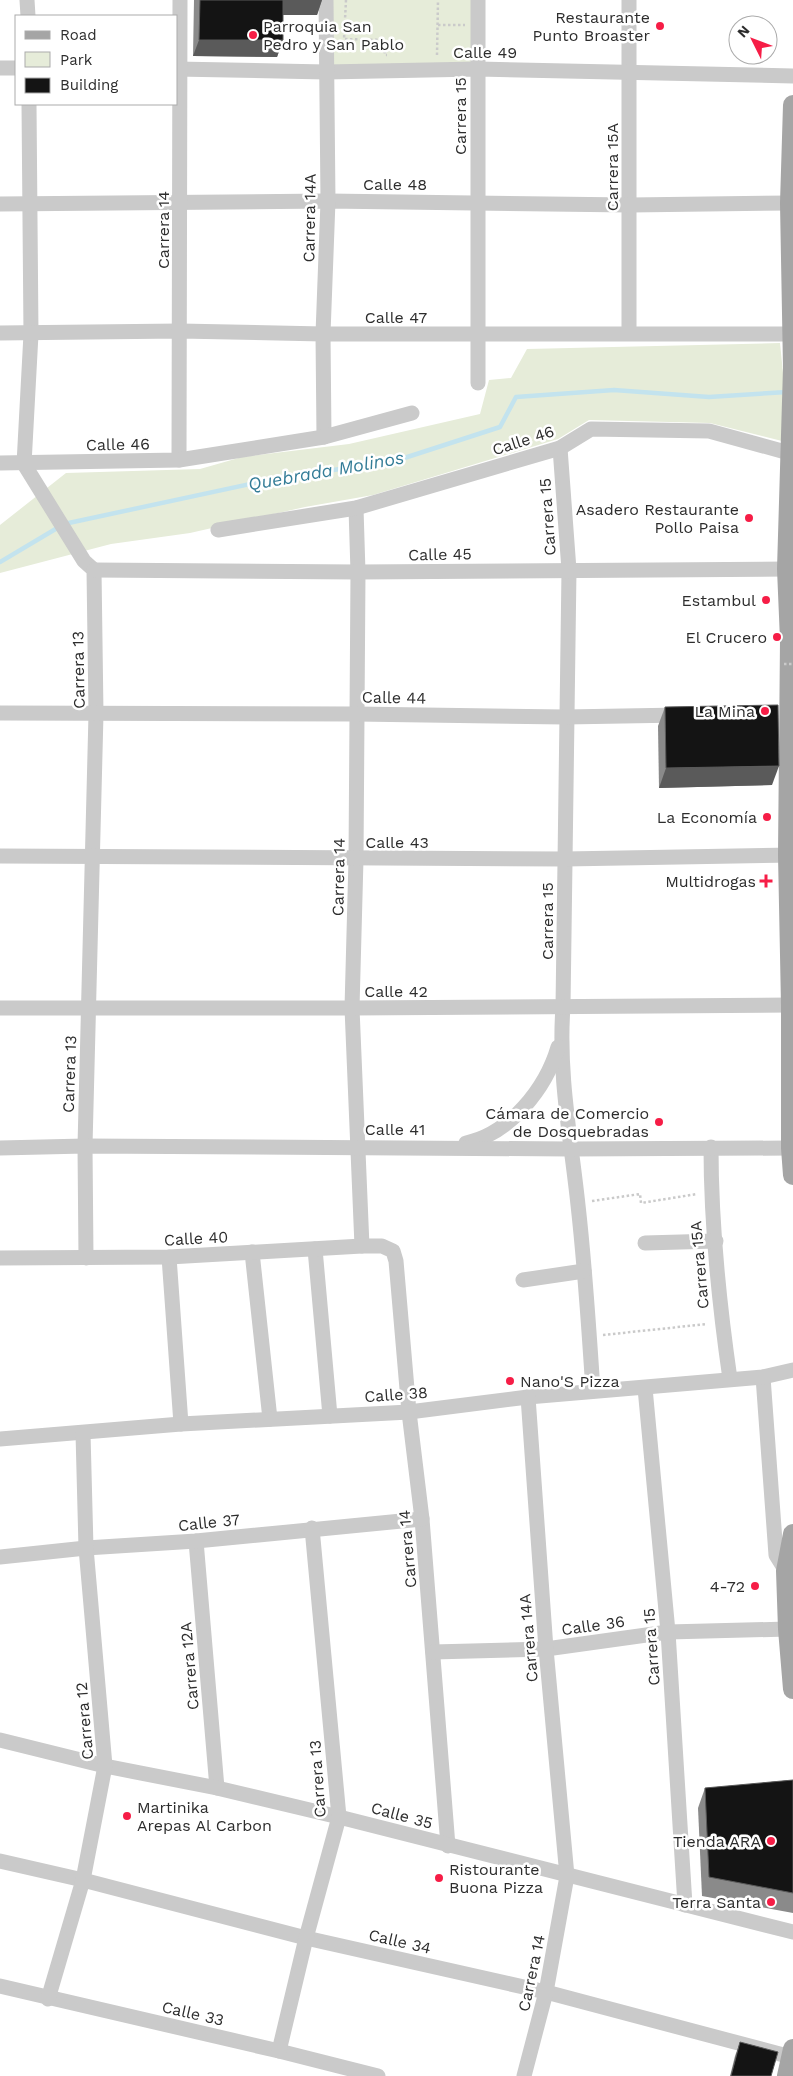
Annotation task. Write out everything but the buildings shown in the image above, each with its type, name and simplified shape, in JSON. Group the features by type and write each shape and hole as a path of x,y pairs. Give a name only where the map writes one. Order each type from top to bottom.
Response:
{"main road":[{"path":"793,105 790,203 792,368 787,569 790,640 783,712 790,855 791,1148 793,1175"},
{"path":"783,712 793,744"},
{"path":"793,1534 786,1571 793,1689"}],"street":[{"path":"27,0 28,15"},
{"name":"Carrera 14","path":"178,460 181,203 178,69 180,0"},
{"name":"Carrera 14A","path":"324,437 324,334 328,201 326,0"},
{"name":"Carrera 15","path":"478,0 478,383"},
{"name":"Carrera 15A","path":"629,0 629,333"},
{"path":"0,68 15,68"},
{"name":"Calle 49","path":"178,69 326,72 478,69 793,76"},
{"path":"29,105 28,204 31,334 24,464 84,561 94,570"},
{"name":"Calle 48","path":"0,204 328,201 630,205 790,203"},
{"name":"Calle 47","path":"0,333 180,331 324,334 792,334"},
{"name":"Calle 46","path":"0,463 178,460 324,437 412,414"},
{"name":"Calle 46","path":"218,530 356,508 560,448 591,429 709,431 789,453"},
{"name":"Carrera 15","path":"560,448 569,570 565,717 564,1007 561,1036 564,1104 578,1203 593,1392"},
{"name":"Carrera 14","path":"356,508 358,572 356,859 352,1008 362,1246"},
{"name":"Calle 45","path":"94,570 358,572 787,569"},
{"name":"Carrera 13","path":"86,1258 85,1146 94,856 96,714 94,570"},
{"name":"Calle 44","path":"0,713 356,714 565,717 691,714"},
{"name":"Calle 43","path":"0,856 564,859 790,855"},
{"name":"Calle 42","path":"0,1008 791,1005"},
{"path":"444,1146 479,1140 498,1128 521,1109 543,1083 553,1065 561,1036"},
{"name":"Calle 41","path":"0,1148 85,1146 444,1146 570,1149 791,1148"},
{"name":"Carrera 15A","path":"711,1147 711,1192 722,1323 730,1380"},
{"path":"645,1243 716,1241"},
{"name":"Calle 40","path":"0,1258 169,1257 362,1246 382,1246 393,1251"},
{"path":"316,1249 330,1416"},
{"name":"Carrera 14","path":"393,1251 396,1261 409,1412 422,1518 448,1846"},
{"path":"252,1252 270,1419"},
{"path":"169,1257 181,1424"},
{"path":"523,1280 584,1270"},
{"name":"Calle 38","path":"0,1439 181,1424 409,1412 528,1397 763,1377 793,1370"},
{"path":"763,1377 776,1555 786,1571"},
{"name":"Carrera 15","path":"645,1388 668,1632 686,1904"},
{"name":"Carrera 14A","path":"528,1397 546,1649 567,1876"},
{"name":"Carrera 12","path":"48,1999 83,1880 106,1766 86,1548 83,1433"},
{"name":"Calle 37","path":"0,1557 86,1548 196,1542 312,1528 422,1518"},
{"name":"Carrera 13","path":"279,2050 306,1938 339,1817 312,1528"},
{"name":"Carrera 12A","path":"196,1542 217,1788"},
{"name":"Calle 36","path":"433,1652 546,1649 668,1632 788,1629"},
{"name":"Calle 35","path":"0,1740 106,1766 217,1788 339,1817 793,1932"},
{"name":"Calle 34","path":"0,1862 83,1880 306,1938 546,1992 790,2061"},
{"name":"Carrera 14","path":"524,2076 546,1992 567,1876"},
{"name":"Calle 33","path":"0,1986 48,1999 279,2050 378,2076"}],"path":[{"path":"346,0 344,39 384,40 385,55 393,55"},
{"path":"436,55 438,0"},
{"path":"438,25 479,25"},
{"path":"428,55 444,55"},
{"path":"784,664 793,664"},
{"path":"578,1203 640,1194 641,1203 711,1192"},
{"path":"589,1336 722,1323"}],"green space":[{"path":"326,0 478,0 478,69 326,72"},
{"path":"780,343 790,443 710,423 589,420 558,439 373,495 305,507 190,533 111,544 0,573 0,525 66,473 200,469 242,457 349,444 480,414 489,380 511,378 527,349"}],"waterway":[{"name":"Quebrada Molinos","path":"0,562 64,524 278,478 395,461 500,427 516,397 614,390 709,397 787,392"}],"place":[{"name":"Restaurante Punto Broaster","path":"660,26"},
{"name":"Parroquia San Pedro y San Pablo","path":"253,35"},
{"name":"Asadero Restaurante Pollo Paisa","path":"749,518"},
{"name":"Estambul","path":"766,600"},
{"name":"El Crucero","path":"777,637"},
{"name":"La Mina","path":"765,711"},
{"name":"La Economía","path":"767,817"},
{"name":"Multidrogas","path":"766,881"},
{"name":"Cámara de Comercio de Dosquebradas","path":"659,1122"},
{"name":"Nano'S Pizza","path":"510,1381"},
{"name":"4-72","path":"755,1586"},
{"name":"Martinika Arepas Al Carbon","path":"127,1816"},
{"name":"Tienda ARA","path":"771,1841"},
{"name":"Ristourante Buona Pizza","path":"439,1878"},
{"name":"Terra Santa","path":"771,1902"}]}
